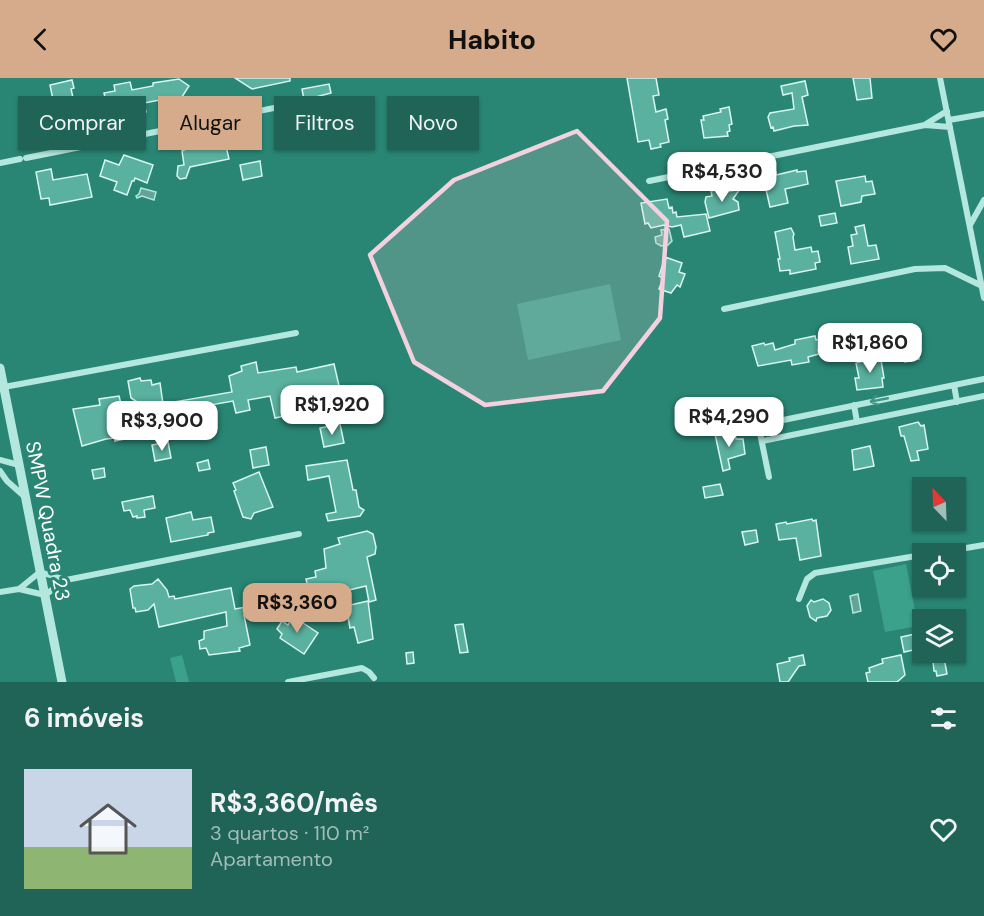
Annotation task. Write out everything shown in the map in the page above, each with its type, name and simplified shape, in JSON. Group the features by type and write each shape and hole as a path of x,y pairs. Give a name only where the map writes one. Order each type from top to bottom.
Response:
{"street":[{"path":"940,78 984,298"},
{"path":"0,163 274,108"},
{"path":"925,125 946,111"},
{"path":"649,181 925,125 949,124 984,114"},
{"path":"970,225 984,200"},
{"path":"724,309 915,269 945,268 982,286"},
{"path":"4,387 296,333"},
{"name":"SMPW Quadra 23","path":"0,368 62,682"},
{"path":"759,424 984,379"},
{"path":"954,385 957,402"},
{"path":"762,441 984,396"},
{"path":"854,405 857,422"},
{"path":"755,408 769,477"},
{"path":"0,460 19,465"},
{"path":"0,471 7,481 25,497"},
{"path":"0,592 19,589 45,596 66,580 299,534"},
{"path":"966,548 984,545"},
{"path":"799,599 807,579 815,573 912,557"},
{"path":"19,589 40,572 66,580"},
{"path":"288,682 362,668 374,678"}],"highlighted area":[{"path":"577,131 667,221 660,318 603,391 485,405 414,362 370,255 454,180"}],"green space":[{"path":"610,284 621,340 528,360 517,304"},
{"path":"906,564 915,609 912,609 912,627 885,632 873,571"},
{"path":"182,655 189,682 176,682 170,658"}],"water":[{"path":"141,188 156,192 154,200 142,196 137,198"},
{"path":"669,229 672,241 668,245 661,246 656,243 655,237 662,235 661,230"},
{"path":"858,594 861,611 853,613 850,596"}],"building":[{"path":"235,78 290,78 290,81 252,89"},
{"path":"627,78 656,78 659,95 653,96 656,112 666,109 668,119 665,120 669,142 660,144 661,147 651,149 649,140 638,142"},
{"path":"853,78 870,78 872,98 857,100"},
{"path":"179,79 189,86 183,96 158,96 158,100 146,103 146,96 105,96 104,93 115,91 114,85 130,82 132,90 153,86 153,83"},
{"path":"72,80 73,96 52,96 50,85"},
{"path":"805,81 808,95 802,97 808,125 774,131 768,117 770,113 794,109 792,93 783,95 781,86"},
{"path":"329,84 331,93 303,96 302,89"},
{"path":"729,107 732,124 729,125 728,136 704,138 701,120 704,120 703,116 721,112 720,109"},
{"path":"227,150 229,159 190,167 186,178 180,179 177,176 178,166 184,165 182,151"},
{"path":"124,155 153,165 147,183 135,178 127,195 114,190 117,182 100,176 105,160 119,165"},
{"path":"260,161 262,176 243,180 240,165"},
{"path":"51,169 53,180 87,174 92,197 50,205 49,198 41,199 36,172"},
{"path":"797,170 797,172 806,171 808,184 785,189 788,203 770,207 765,185 771,184 769,174 776,172 776,175"},
{"path":"865,176 866,182 872,181 875,194 862,196 861,202 841,206 836,181"},
{"path":"725,188 726,192 740,189 733,199 738,202 739,210 709,218 706,197 712,196 711,191"},
{"path":"667,199 669,208 672,207 677,217 706,214 710,231 684,237 681,225 651,228 648,223 645,224 641,203"},
{"path":"835,213 837,223 821,226 819,216"},
{"path":"864,225 868,246 876,245 879,259 851,264 848,247 853,246 851,235 857,234 855,227"},
{"path":"791,228 794,234 795,250 811,247 812,252 818,251 820,262 815,263 816,269 790,274 790,270 780,271 775,232"},
{"path":"665,257 682,263 679,272 685,274 680,287 677,285 671,293 659,289 663,278 659,276"},
{"path":"815,336 816,340 822,339 824,349 818,350 819,354 808,357 809,362 792,365 791,360 758,366 752,346 773,343 775,350 795,344 795,340"},
{"path":"918,350 919,359 905,362 903,353"},
{"path":"880,354 884,378 882,378 883,387 857,390 855,378 859,378 856,363"},
{"path":"256,362 258,373 296,367 297,372 334,364 343,403 315,407 312,391 288,395 292,411 289,415 275,418 270,396 248,400 250,410 236,413 233,401 193,408 197,428 173,432 170,414 145,419 139,403 131,398 128,381 140,378 141,381 151,380 152,385 160,383 163,404 232,392 229,376 242,371 241,366"},
{"path":"119,396 126,423 134,421 136,434 129,435 130,438 115,441 115,438 106,439 82,446 73,409 100,405 99,399"},
{"path":"918,422 921,426 924,425 928,449 917,451 919,460 911,461 899,427"},
{"path":"340,424 344,443 324,447 320,428"},
{"path":"735,431 736,439 743,439 745,454 728,459 730,469 723,471 715,434"},
{"path":"168,442 171,458 155,461 152,445"},
{"path":"870,446 874,466 854,470 852,450"},
{"path":"266,447 269,465 253,468 250,450"},
{"path":"208,460 210,469 199,471 197,463"},
{"path":"347,460 353,490 356,490 359,507 364,510 360,516 328,521 326,514 336,512 329,476 308,480 306,466"},
{"path":"104,468 105,477 94,479 92,470"},
{"path":"259,472 273,507 254,513 251,519 243,517 233,483"},
{"path":"720,484 723,495 705,498 703,487"},
{"path":"153,496 155,508 144,510 145,517 133,517 130,510 124,511 122,502"},
{"path":"191,512 193,520 211,517 214,532 171,542 166,518"},
{"path":"816,520 821,556 800,560 796,538 779,540 776,524"},
{"path":"756,530 758,542 745,545 742,532"},
{"path":"367,531 373,534 376,547 375,554 367,557 376,600 369,602 366,586 349,590 350,595 343,597 341,589 310,596 306,579 316,577 315,571 326,568 324,549 340,544 338,538"},
{"path":"158,579 167,590 169,597 174,596 175,599 231,588 235,609 246,607 248,614 244,615 250,645 239,648 240,651 209,655 206,648 200,649 199,641 204,639 204,631 227,626 226,612 159,627 154,604 148,610 136,612 133,608 130,589 134,586 152,584"},
{"path":"274,591 275,605 248,605 249,596 266,596"},
{"path":"823,599 829,603 831,610 827,616 817,618 816,621 810,617 807,606 811,600 814,602"},
{"path":"368,601 373,639 358,643 354,627 350,628 346,606"},
{"path":"295,613 306,620 303,623 318,633 304,654 280,638 282,634 277,629 282,621 288,625"},
{"path":"463,624 468,652 460,653 455,625"},
{"path":"912,635 912,650 904,652 901,637"},
{"path":"413,652 414,663 407,664 406,653"},
{"path":"803,655 805,665 799,666 788,682 780,682 777,664"},
{"path":"901,655 905,675 897,682 868,682 866,673 870,672 869,668 883,663 882,659"},
{"path":"933,663 945,663 947,674 937,676"}]}
